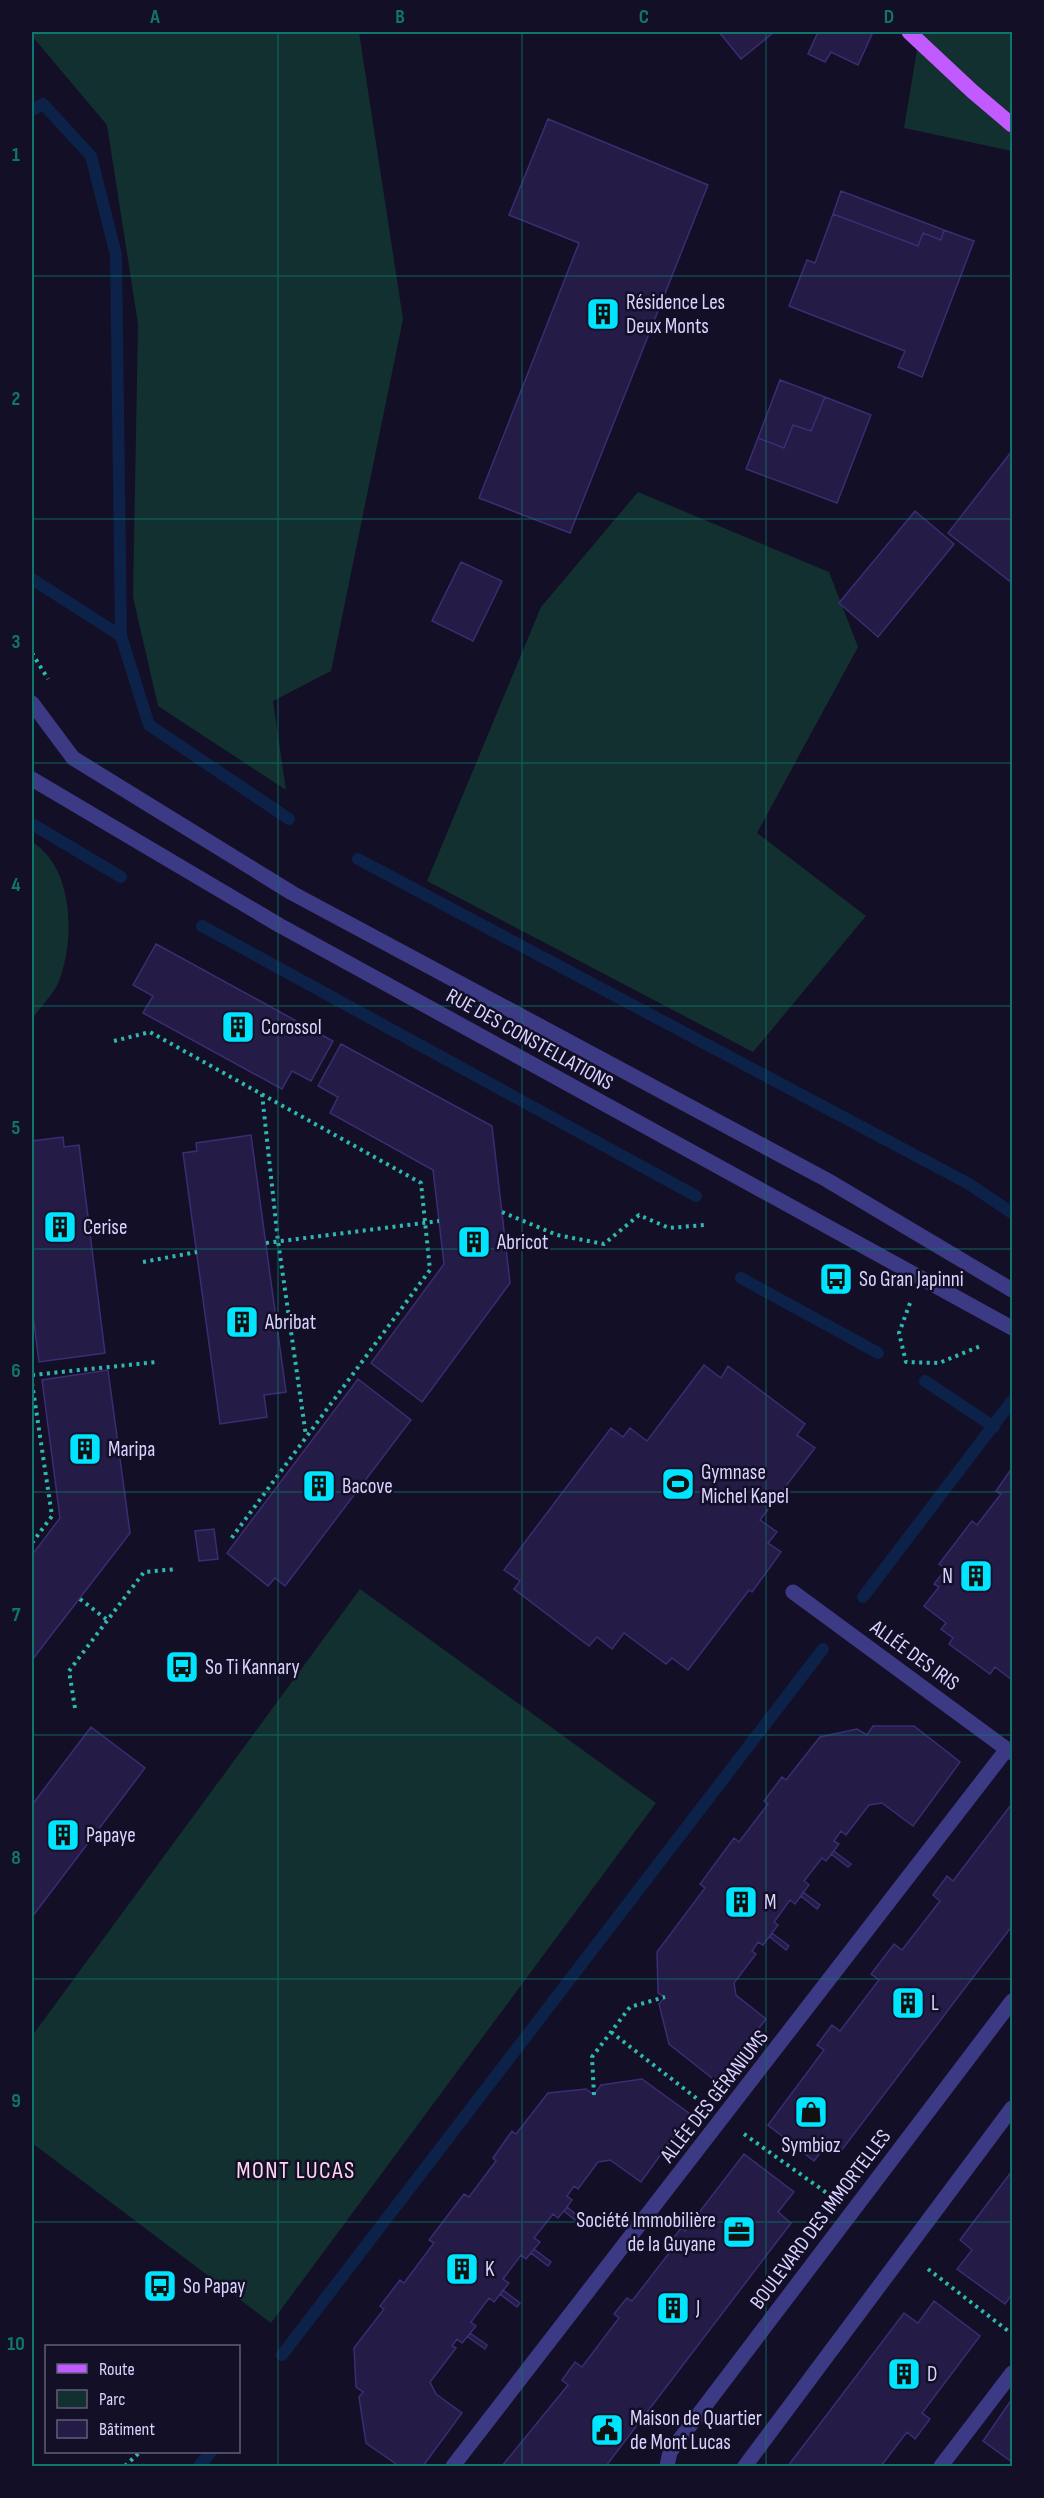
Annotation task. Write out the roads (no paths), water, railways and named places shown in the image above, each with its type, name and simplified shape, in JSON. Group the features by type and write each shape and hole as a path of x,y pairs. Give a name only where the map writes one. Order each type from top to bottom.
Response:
{"main road":[{"path":"909,32 1012,125"}],"street":[{"path":"32,703 73,758 292,893 827,1180 1012,1290"},
{"name":"RUE DES CONSTELLATIONS","path":"32,779 279,925 1012,1328"},
{"name":"ALLÉE DES IRIS","path":"793,1592 1010,1751"},
{"name":"ALLÉE DES GÉRANIUMS","path":"453,2466 1010,1751"},
{"name":"BOULEVARD DES IMMORTELLES","path":"668,2466 670,2452 1012,2001"},
{"path":"745,2466 1012,2108"},
{"path":"941,2466 1012,2373"}],"waterway":[{"path":"32,110 43,104 91,156 116,255 121,636 149,725 289,819"},
{"path":"32,579 121,636"},
{"path":"32,824 121,877"},
{"path":"358,859 969,1184 1012,1213"},
{"path":"202,926 696,1196"},
{"path":"741,1278 878,1353"},
{"path":"925,1381 994,1427"},
{"path":"863,1597 1012,1401"},
{"path":"282,2355 823,1649"},
{"path":"199,2466 210,2453"}],"place":[{"name":"Résidence Les Deux Monts","path":"603,314"},
{"name":"Corossol","path":"238,1027"},
{"name":"Cerise","path":"60,1227"},
{"name":"Abricot","path":"474,1242"},
{"name":"So Gran Japinni","path":"836,1279"},
{"name":"Abribat","path":"242,1322"},
{"name":"Maripa","path":"85,1449"},
{"name":"Gymnase Michel Kapel","path":"678,1484"},
{"name":"Bacove","path":"319,1486"},
{"name":"N","path":"976,1576"},
{"name":"So Ti Kannary","path":"182,1667"},
{"name":"Papaye","path":"63,1835"},
{"name":"M","path":"741,1902"},
{"name":"L","path":"908,2003"},
{"name":"Symbioz","path":"811,2112"},
{"name":"Société Immobilière de la Guyane","path":"739,2232"},
{"name":"K","path":"462,2269"},
{"name":"So Papay","path":"160,2286"},
{"name":"J","path":"673,2308"},
{"name":"D","path":"904,2374"},
{"name":"Maison de Quartier de Mont Lucas","path":"607,2430"}],"district":[{"name":"MONT LUCAS","path":"296,2170"}]}
